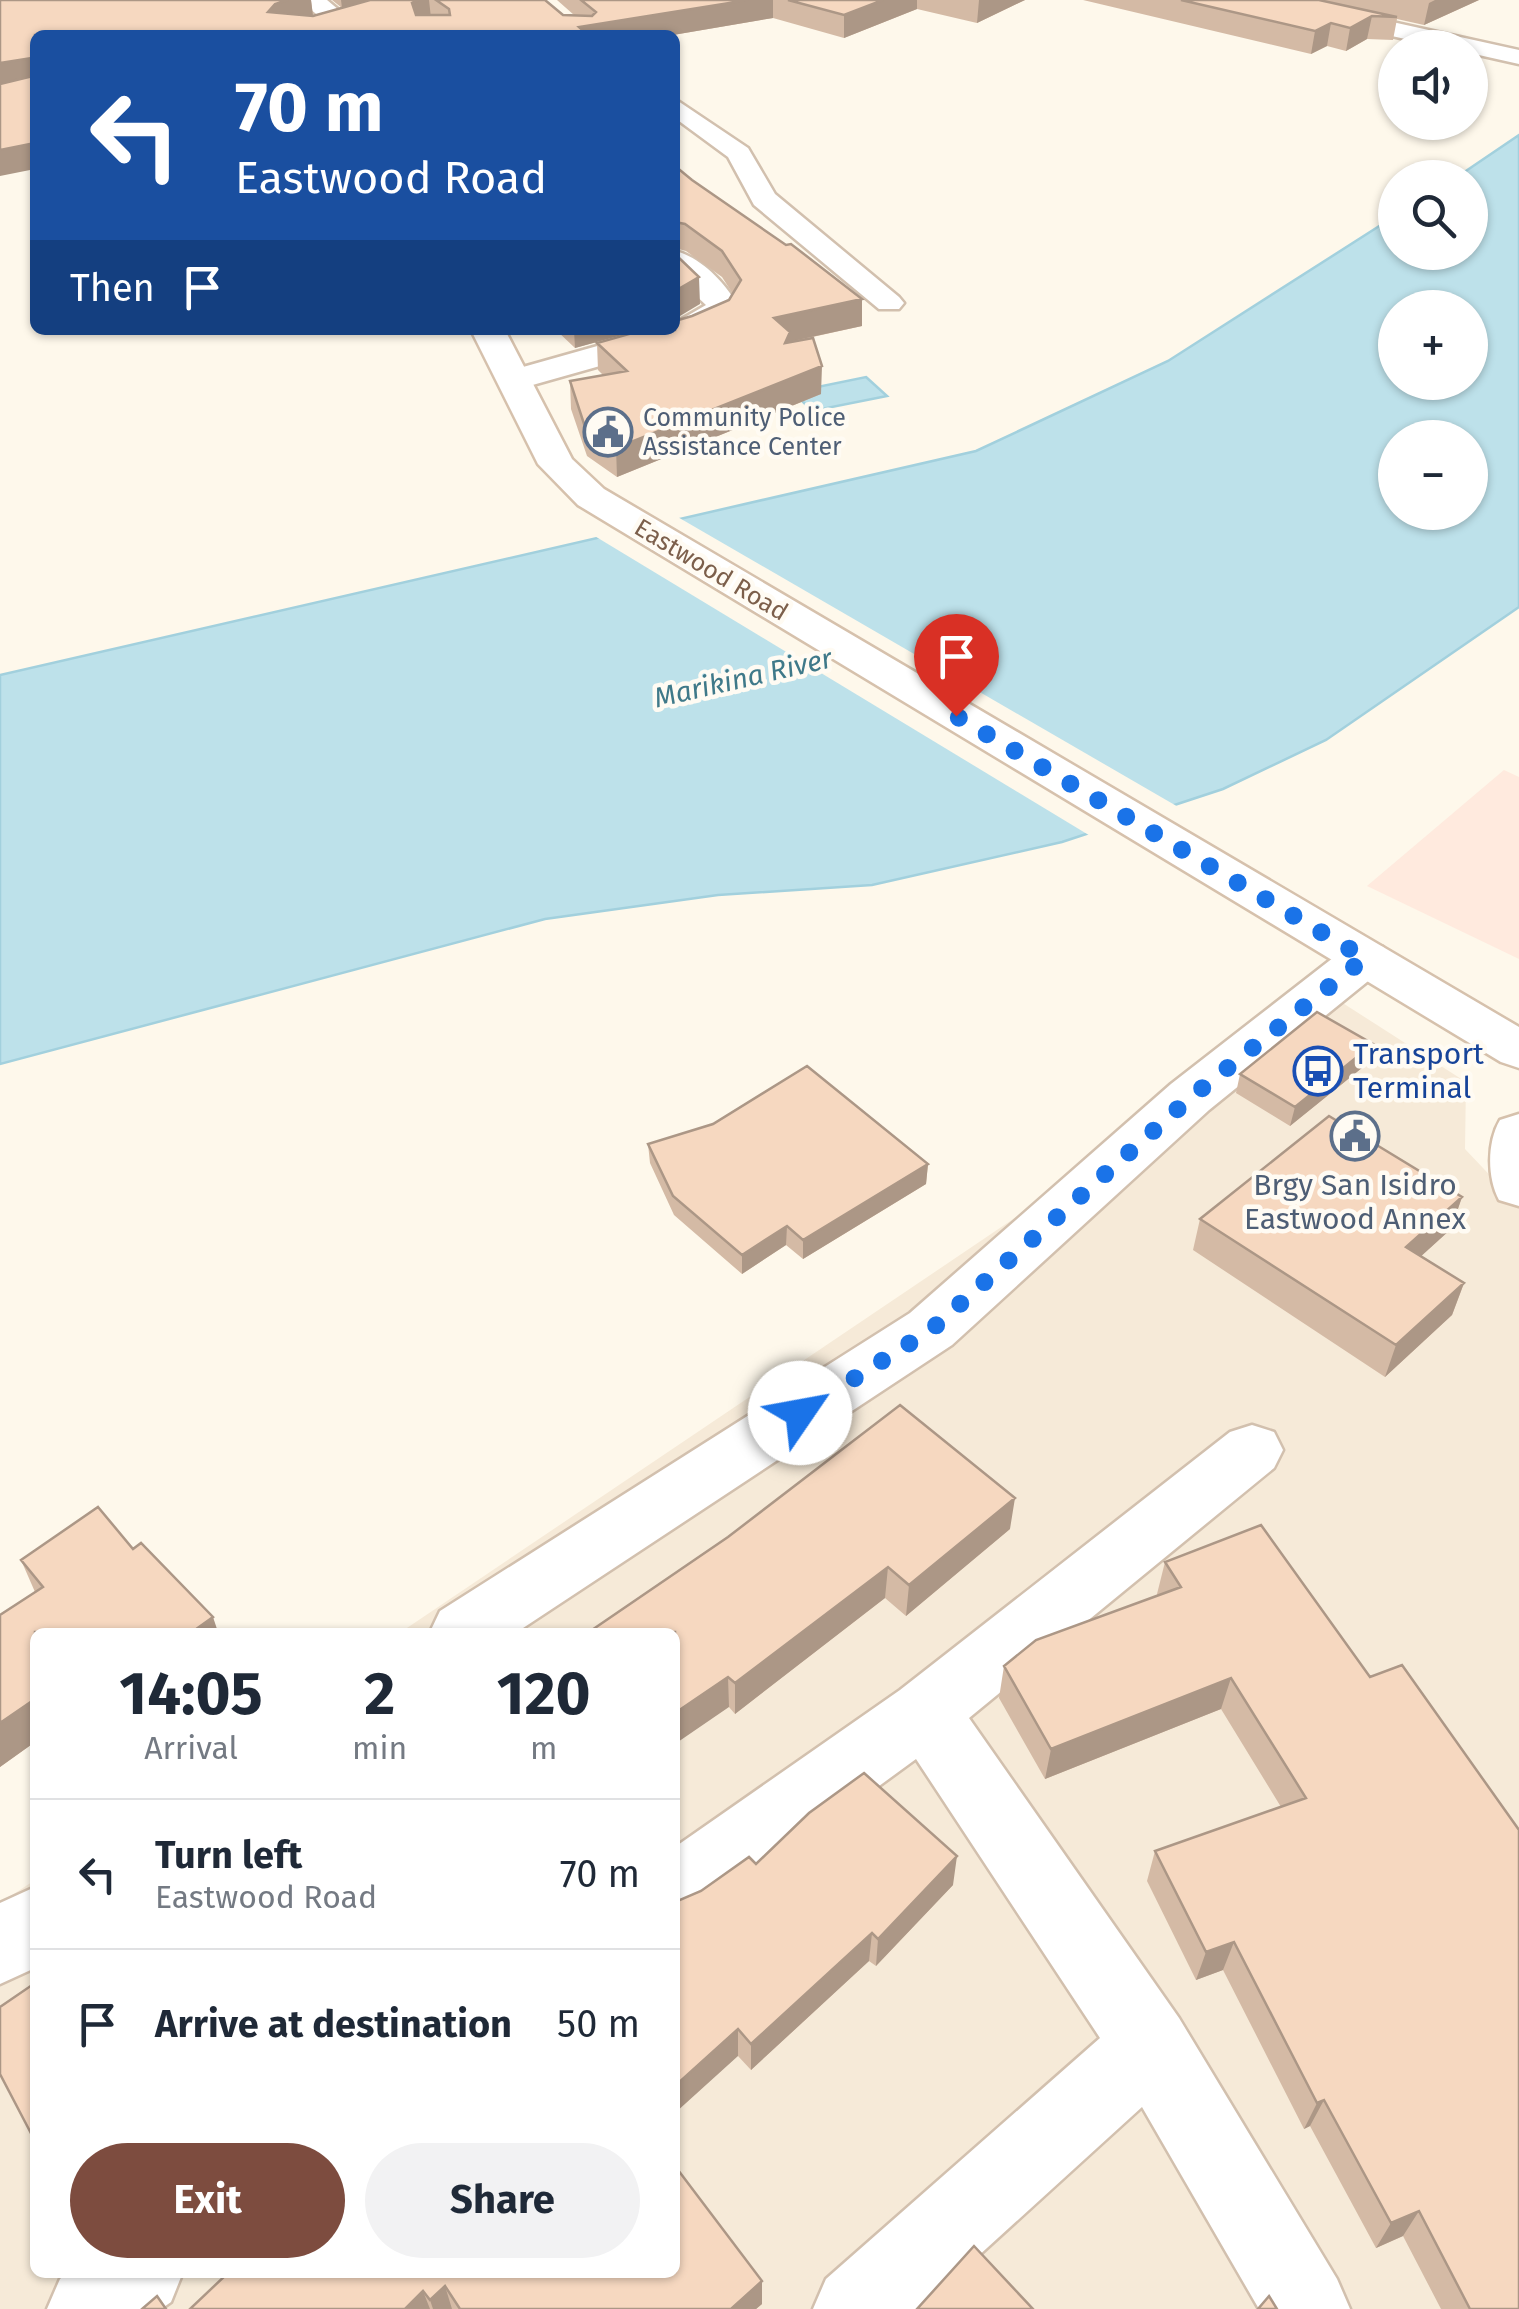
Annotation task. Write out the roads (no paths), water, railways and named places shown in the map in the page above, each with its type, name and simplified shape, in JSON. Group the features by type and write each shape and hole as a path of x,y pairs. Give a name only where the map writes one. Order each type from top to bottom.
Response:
{"street":[{"path":"305,30 349,18 311,0"},
{"path":"680,264 714,292 722,304 716,317 680,334"},
{"name":"Eastwood Road","path":"491,335 517,379 556,464 571,481 615,513 1519,1050"},
{"path":"517,379 676,335"},
{"path":"470,1628 603,1538 932,1329 1190,1098 1365,958"},
{"path":"1519,1133 1519,1186"},
{"path":"680,1887 925,1712 1252,1450"},
{"path":"925,1712 1151,2046 1307,2309"},
{"path":"0,1948 30,1927"},
{"path":"856,2309 1151,2046"},
{"path":"90,2309 133,2278"}],"lane":[{"path":"1263,0 1519,57"},
{"path":"680,110 738,154 764,199 889,303"}],"water":[{"name":"Marikina River","path":"1519,135 1519,607 1326,740 1223,789 1062,842 872,885 718,895 545,919 0,1064 0,675 976,451 1168,361 1378,227 1378,270 1488,270 1488,160 1482,160"},
{"path":"866,377 887,396 812,411 793,392"}],"place":[{"name":"Community Police Assistance Center","path":"608,432"},
{"name":"Transport Terminal","path":"1318,1071"},
{"name":"Brgy San Isidro Eastwood Annex","path":"1355,1136"}]}
